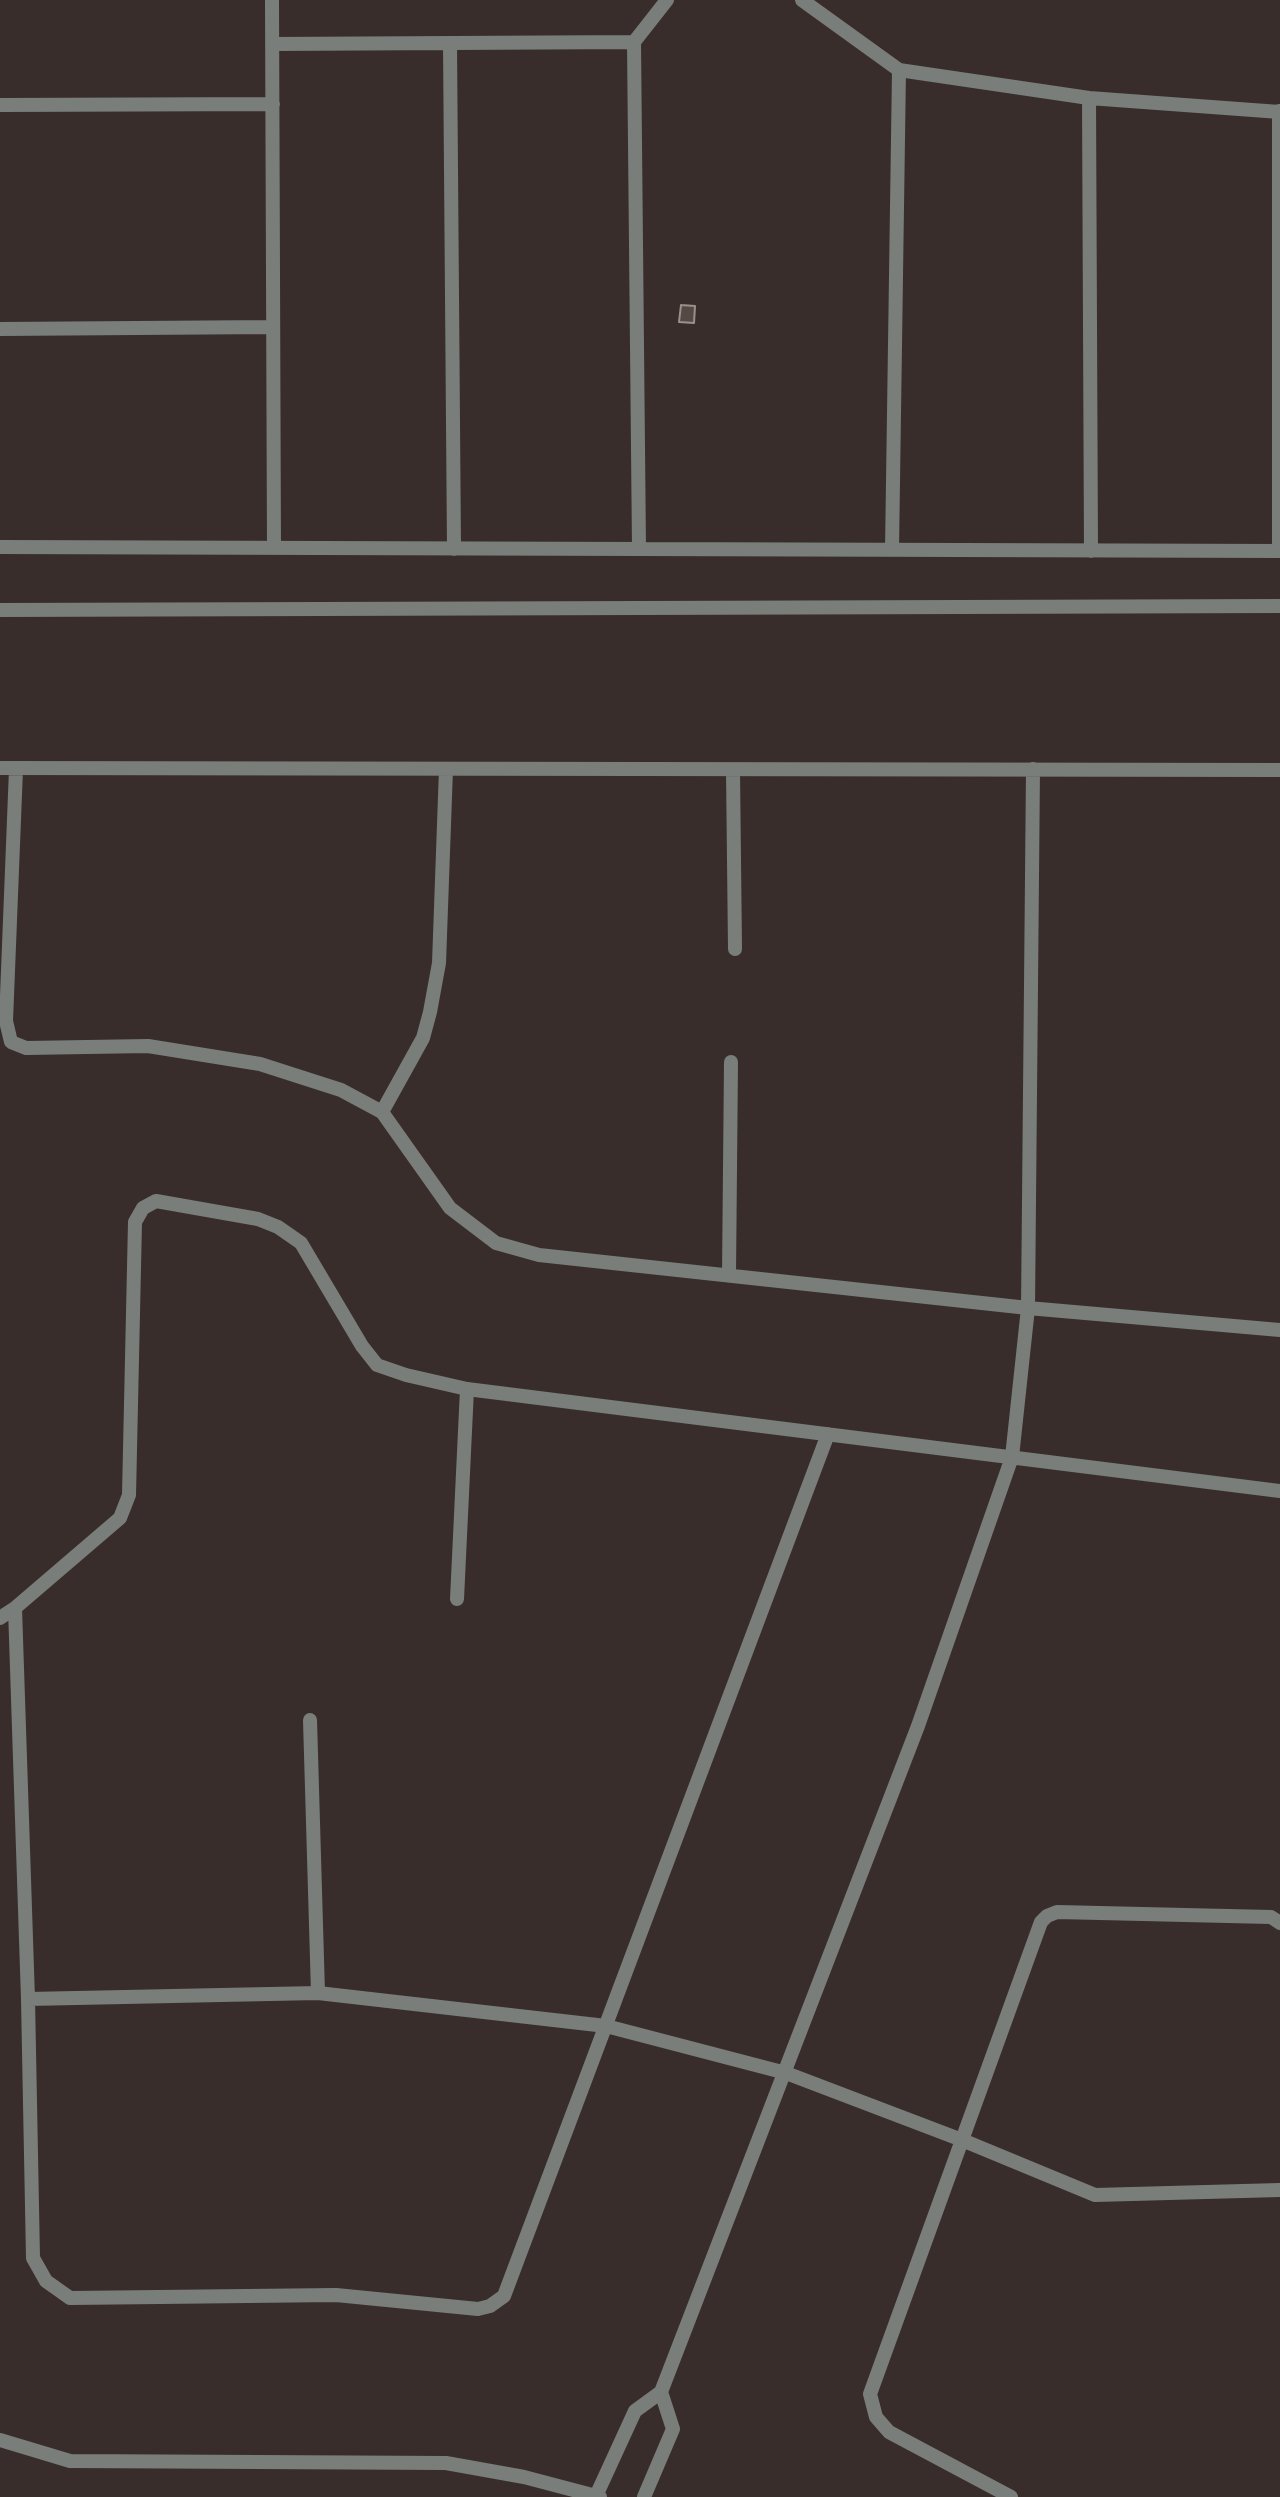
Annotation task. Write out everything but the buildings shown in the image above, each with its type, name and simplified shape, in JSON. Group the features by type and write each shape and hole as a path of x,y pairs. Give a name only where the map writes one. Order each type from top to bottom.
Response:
{"street":[{"path":"272,0 274,548"},
{"path":"639,549 634,42 667,0"},
{"path":"0,547 1280,551 1280,112 1089,99 899,70 803,0"},
{"path":"272,44 634,42"},
{"path":"450,43 454,549"},
{"path":"892,550 899,70"},
{"path":"1089,99 1091,551"},
{"path":"0,105 273,104"},
{"path":"0,328 273,327"},
{"path":"0,610 1280,606"},
{"path":"0,768 1280,770"},
{"path":"16,769 6,1021 11,1042 26,1048 148,1046 260,1064 341,1090 383,1112 450,1208 496,1243 539,1255 1028,1308 1280,1330"},
{"path":"383,1112 423,1038 439,963 446,769"},
{"path":"0,2440 70,2461 446,2463 524,2477 598,2496 635,2411 661,2392 913,1738 1012,1457 1028,1308 1034,769"},
{"path":"733,770 735,949"},
{"path":"729,1275 731,1062"},
{"path":"0,1618 120,1518 129,1495 135,1222 143,1208 156,1201 258,1219 278,1227 301,1243 362,1346 377,1365 406,1375 467,1389 1280,1490"},
{"path":"457,1599 467,1389"},
{"path":"15,1608 28,1999 33,2258 46,2281 70,2298 336,2295 478,2309 491,2306 504,2296 828,1434"},
{"path":"310,1720 318,1993"},
{"path":"1011,2497 889,2432 876,2417 870,2394 1041,1922 1057,1912 1271,1917 1280,1923"},
{"path":"28,1999 318,1993 606,2026 786,2073 962,2140 1095,2195 1280,2190"},
{"path":"645,2497 673,2428 661,2392"}]}
